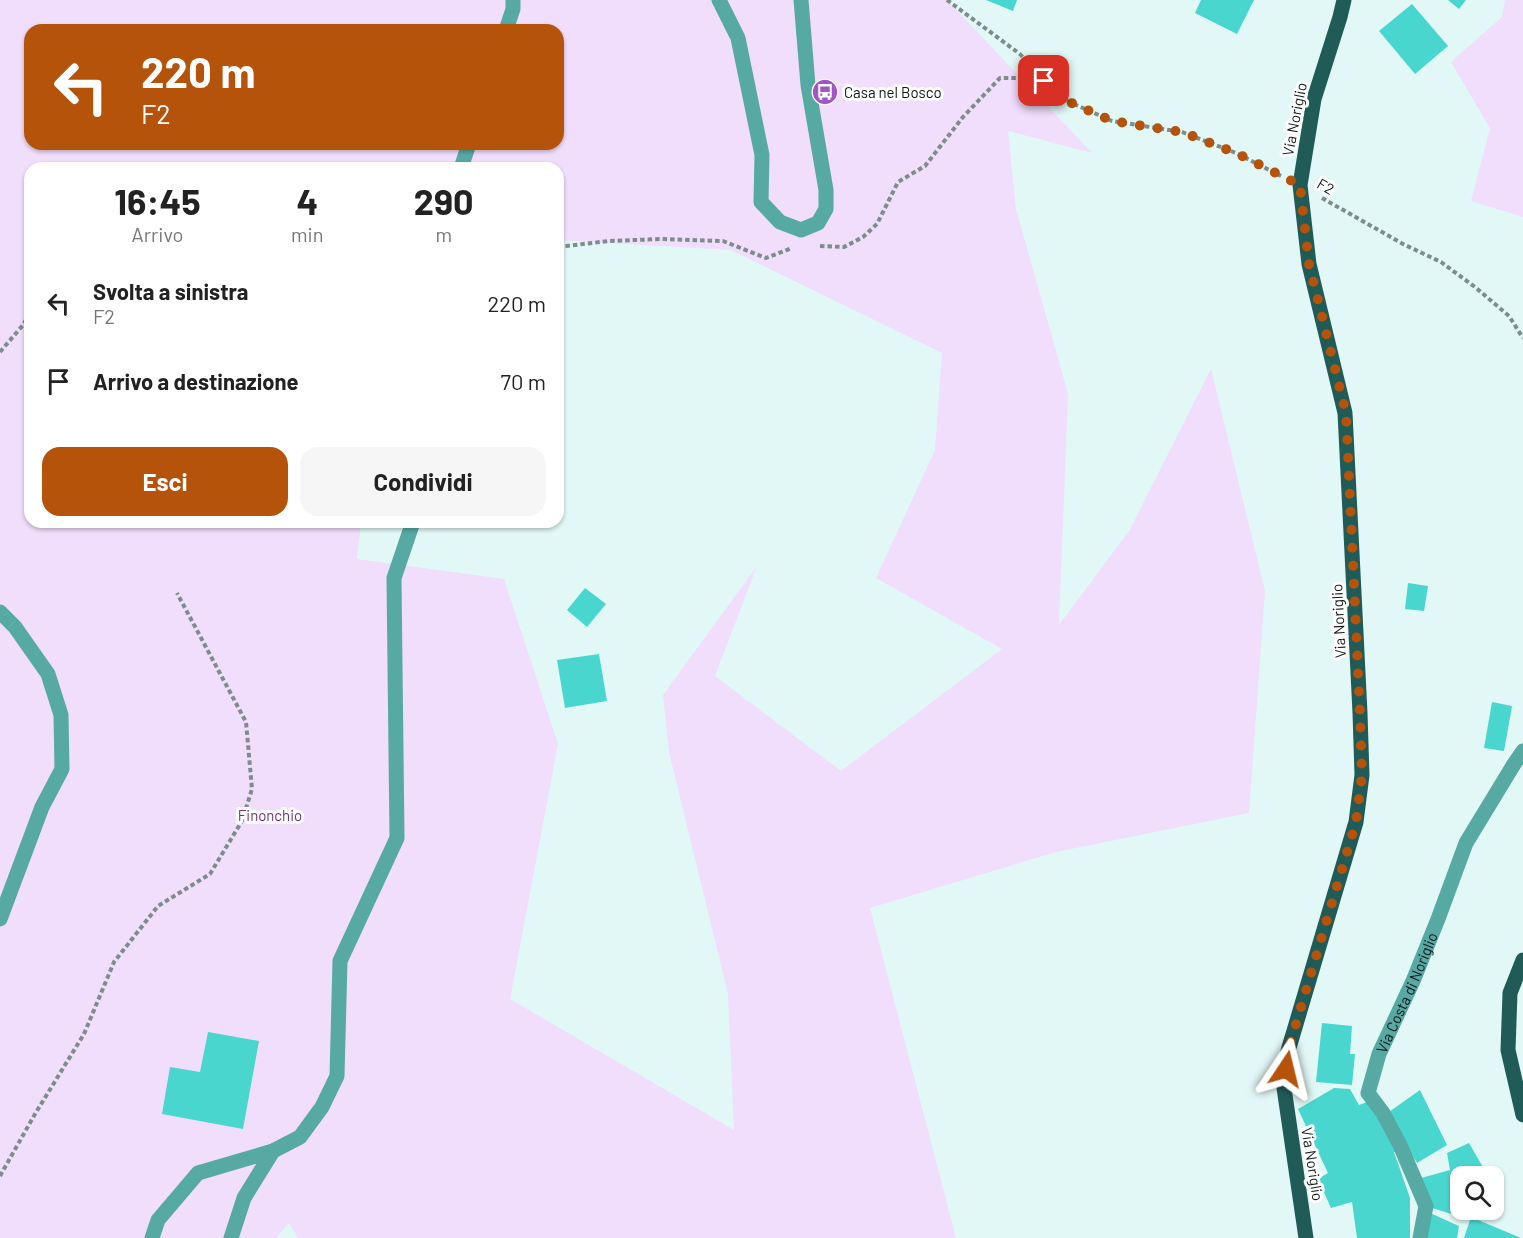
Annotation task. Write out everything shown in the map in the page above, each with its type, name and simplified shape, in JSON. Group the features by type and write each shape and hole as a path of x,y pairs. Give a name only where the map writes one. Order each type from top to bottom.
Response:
{"main road":[{"name":"Via Noriglio","path":"1306,1238 1284,1088 1288,1051 1356,822 1362,775 1346,413 1309,264 1300,185 1314,99 1344,0"},
{"path":"1523,960 1510,993 1508,1050 1523,1115"}],"street":[{"path":"508,24 513,9 513,0"},
{"path":"719,0 738,38 762,155 761,202 780,222 801,230 818,223 826,209 826,190 808,85 801,0"},
{"path":"152,1238 158,1220 198,1173 273,1151 300,1137 322,1107 337,1076 340,961 397,837 394,578 410,528"},
{"path":"0,612 15,627 48,674 61,715 62,769 42,807 0,918"},
{"name":"Via Costa di Noriglio","path":"1420,1238 1426,1206 1400,1145 1383,1113 1368,1093 1379,1054 1417,971 1466,843 1523,751"},
{"path":"231,1238 244,1198 273,1151"}],"path":[{"name":"F2","path":"947,0 1020,54 1065,100 1112,121 1182,132 1236,153 1300,185 1403,244 1441,262 1509,316 1523,338"},
{"path":"0,352 24,322"},
{"path":"0,1176 84,1034 114,962 158,906 210,874 242,821 252,789 246,722 177,593"}],"green space":[{"name":"Finonchio","path":"0,0 947,0 1092,153 1008,131 1016,209 1068,394 1059,625 1129,531 1211,369 1265,591 1249,813 1056,852 870,908 956,1238 298,1238 289,1223 276,1238 0,1238","holes":["24,162 564,162 564,240 731,250 942,353 935,450 876,578 1002,649 841,771 715,676 757,566 663,695 669,752 728,994 734,1130 510,999 558,744 504,579 357,559 360,528 24,528"]},
{"path":"1505,0 1523,0 1523,217 1471,201 1490,128 1451,62 1502,17"}],"building":[{"path":"986,0 1017,0 1013,11"},
{"path":"1201,0 1254,0 1237,34 1195,13"},
{"path":"1448,0 1466,0 1459,9"},
{"path":"1412,4 1448,46 1415,74 1379,31"},
{"path":"1408,583 1428,586 1424,611 1405,609"},
{"path":"585,588 606,604 587,627 567,610"},
{"path":"599,654 607,701 565,708 557,660"},
{"path":"1492,702 1512,706 1504,751 1484,748"},
{"path":"1322,1023 1352,1026 1350,1054 1355,1054 1352,1085 1316,1082"},
{"path":"208,1032 259,1041 243,1129 162,1114 170,1067 200,1072"},
{"path":"1334,1088 1350,1089 1359,1105 1370,1101 1400,1151 1394,1152 1410,1198 1410,1238 1357,1238 1352,1202 1331,1208 1318,1179 1328,1173 1298,1109"},
{"path":"1420,1090 1447,1145 1417,1163 1386,1114"},
{"path":"1469,1143 1482,1166 1450,1166 1450,1170 1447,1153"},
{"path":"1450,1170 1450,1214 1429,1207 1421,1178"},
{"path":"1430,1213 1459,1226 1457,1238 1426,1238"},
{"path":"1470,1220 1478,1220 1521,1238 1464,1238"}],"place":[{"name":"Casa nel Bosco","path":"825,92"}],"route":[{"path":"1044,81 1065,100 1112,121 1182,132 1236,153 1300,185 1309,264 1346,413 1362,775 1356,822 1288,1051 1286,1069"}]}
